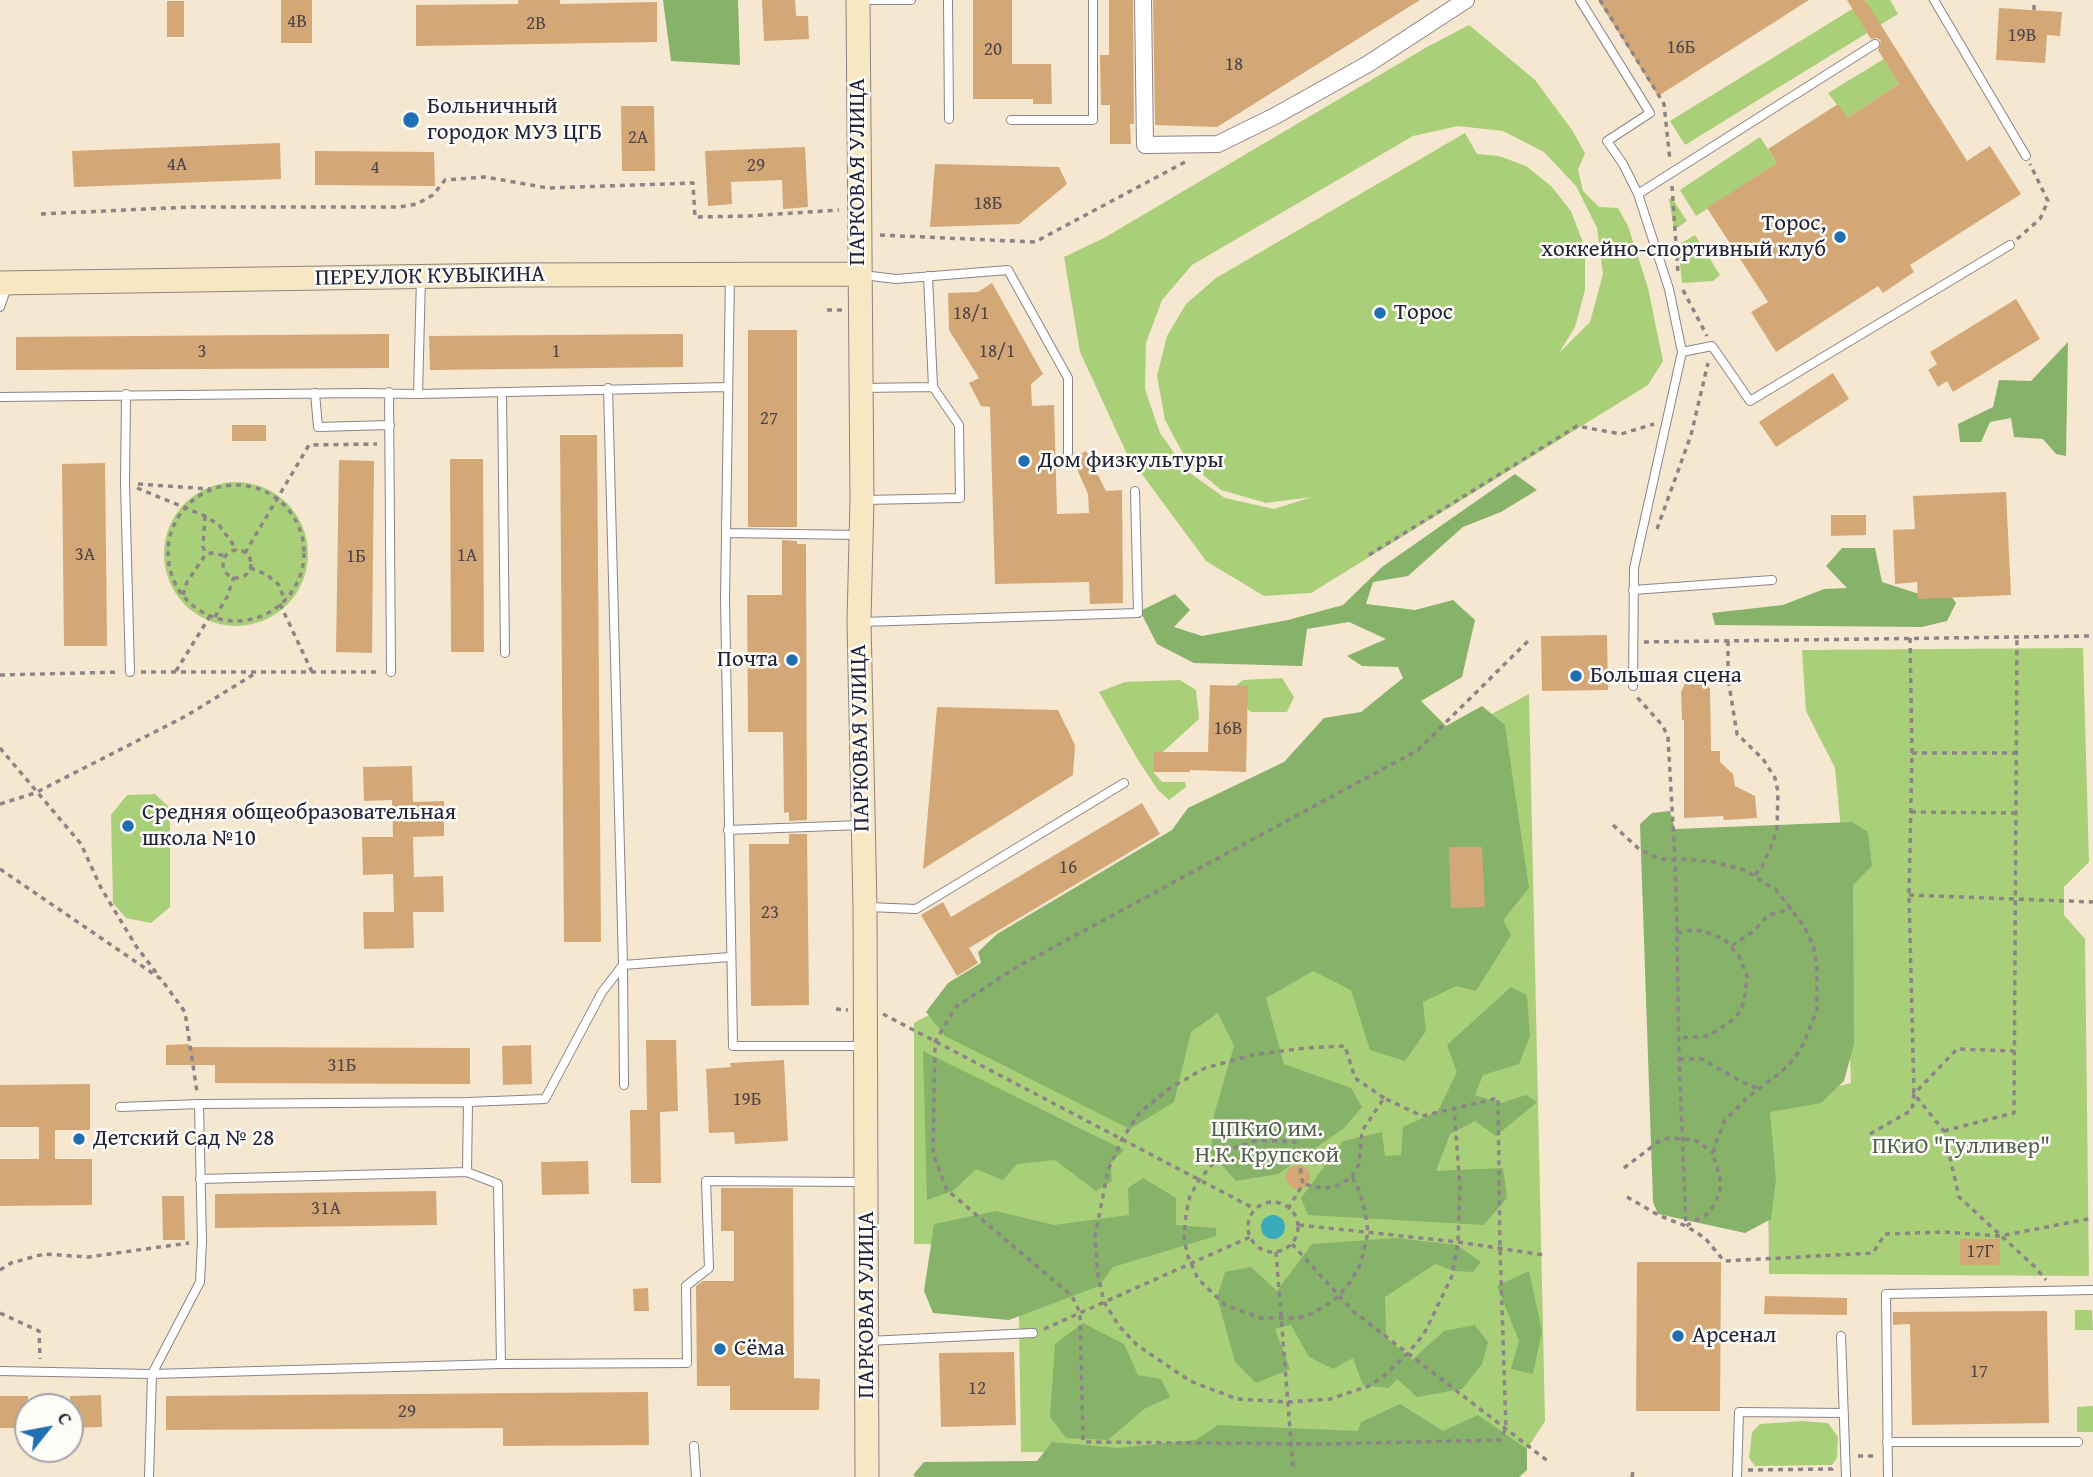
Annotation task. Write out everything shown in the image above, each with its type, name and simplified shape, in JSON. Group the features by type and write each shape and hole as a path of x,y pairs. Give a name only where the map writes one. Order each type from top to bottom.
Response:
{"main road":[{"name":"ПАРКОВАЯ УЛИЦА","path":"860,0 862,500 859,621 866,1011 867,1477"},
{"name":"ПЕРЕУЛОК КУВЫКИНА","path":"4,283 859,274"}],"street":[{"path":"1143,0 1144,145 1218,144 1275,117 1368,64 1466,0"}],"lane":[{"path":"860,0 911,0"},
{"path":"948,0 949,119"},
{"path":"1012,120 1093,120 1093,0"},
{"path":"1580,0 1650,113 1607,141 1623,164 1638,194 1669,289 1682,352 1634,568 1633,686"},
{"path":"1938,2 2026,156"},
{"path":"1638,194 1875,44"},
{"path":"1682,352 1712,346 1750,401 2010,245"},
{"path":"859,274 896,279 1008,270 1068,378 1068,453"},
{"path":"730,275 725,599 727,830 733,1046 866,1046"},
{"path":"862,500 960,498 959,425 933,387 928,276"},
{"path":"418,394 421,278"},
{"path":"0,307 4,283"},
{"path":"0,397 502,393 608,388 728,387"},
{"path":"862,388 933,387"},
{"path":"608,388 624,965 624,1085"},
{"path":"389,392 391,672"},
{"path":"315,393 318,427 390,425"},
{"path":"502,393 505,653"},
{"path":"126,394 125,483 130,672"},
{"path":"859,621 1138,613 1135,491"},
{"path":"727,533 861,535"},
{"path":"1633,590 1772,580"},
{"path":"865,907 916,909 1124,783"},
{"path":"727,830 863,825"},
{"path":"120,1107 545,1099 602,992 624,965 730,957"},
{"path":"467,1172 468,1102"},
{"path":"149,1477 152,1374 200,1282 202,1241 199,1104"},
{"path":"200,1179 467,1172 498,1184 501,1364"},
{"path":"0,1371 152,1374 501,1364 687,1363 686,1286 709,1268 706,1181 867,1182"},
{"path":"1888,1477 1886,1294 2093,1290"},
{"path":"866,1341 1033,1334"},
{"path":"1841,1336 1846,1477"},
{"path":"1737,1474 1739,1412 1844,1413"},
{"path":"1887,1442 2078,1442"},
{"path":"694,1446 696,1477"}],"path":[{"path":"2034,0 2034,10"},
{"path":"897,234 1035,242 1218,144"},
{"path":"2010,245 2040,219 2048,201 2026,156"},
{"path":"41,214 190,208 399,207 417,204 433,195 445,180 485,177 548,188 693,183 695,217 839,210"},
{"path":"1369,555 1577,426 1621,434 1667,419"},
{"path":"245,553 309,445 390,444"},
{"path":"125,483 214,489"},
{"path":"125,483 205,516 219,525 237,550 245,553 250,560 250,568 245,575 228,576 223,568 226,556"},
{"path":"232,485 252,487 278,500 298,524 303,544 303,564 297,583 285,600 269,612 250,620 230,621 212,617 193,606 171,572 168,552 171,532 185,509 194,499 214,489 232,485"},
{"path":"205,516 203,547 206,554"},
{"path":"183,594 187,582 206,554 226,556 237,550"},
{"path":"250,568 266,574 278,584 285,600"},
{"path":"176,671 228,597 234,577"},
{"path":"280,604 312,672"},
{"path":"1944,1131 2014,1113 2017,636"},
{"path":"1632,642 2093,636"},
{"path":"1870,1134 1912,1110 1914,1094 1909,895 1912,753 1910,638"},
{"path":"1454,1109 1460,1186 1458,1242 1452,1276 1424,1334 1384,1376 1369,1385 1330,1399 1289,1402 1237,1399 1190,1381 1137,1345 1119,1326 1104,1302 1098,1275 1095,1237 1108,1170 1122,1139 1140,1112 1170,1088 1205,1068 1252,1055 1345,1046 1355,1078 1384,1098 1422,1116 1498,1098 1506,1428 1500,1440 1293,1444 1083,1442 1080,1312 1072,1296 947,1190 933,1154 935,1042 956,1007 1016,968 1418,750 1528,641"},
{"path":"1728,641 1728,678 1737,734 1763,759 1775,778 1778,792 1777,829 1762,867 1754,876"},
{"path":"0,675 176,671 391,672"},
{"path":"0,804 35,793 186,716 257,672"},
{"path":"1633,686 1634,694 1663,726 1668,738 1675,860 1686,1226"},
{"path":"0,748 80,844 101,888 136,946 185,1012 199,1104"},
{"path":"1912,753 2016,753"},
{"path":"1911,812 2015,813"},
{"path":"1613,825 1639,849 1660,859 1713,862 1745,870 1776,890 1792,908 1804,926 1815,955 1819,981 1817,1010 1804,1042 1794,1059 1769,1083 1738,1105 1725,1120 1717,1134 1714,1153 1720,1177 1720,1190 1715,1204 1707,1213 1686,1226"},
{"path":"0,869 160,979"},
{"path":"1909,895 2093,902"},
{"path":"1732,946 1755,930 1767,916 1792,908"},
{"path":"1677,933 1704,931 1726,940 1739,956 1747,976 1747,990 1738,1014 1719,1031 1708,1036 1679,1038"},
{"path":"836,1009 881,1013 1255,1209"},
{"path":"1914,1094 1957,1049 2015,1051"},
{"path":"1679,1059 1702,1059 1759,1089"},
{"path":"1914,1094 1944,1131 1959,1197 2034,1266 2055,1290"},
{"path":"1303,1184 1322,1188 1335,1187 1352,1177 1359,1164 1362,1131 1384,1098"},
{"path":"1624,1168 1658,1142 1669,1138 1695,1140 1714,1153"},
{"path":"1288,1209 1303,1184 1295,1142 1258,1140 1236,1147 1217,1159 1199,1180 1190,1196 1184,1236 1190,1264 1209,1291 1225,1305 1261,1318 1280,1320 1313,1313 1339,1296 1351,1282 1361,1263 1368,1232 1365,1211 1352,1177"},
{"path":"1627,1197 1705,1238 1724,1261 1873,1253 1885,1234 1944,1232 2000,1236 2093,1218"},
{"path":"1275,1201 1288,1209 1294,1212 1299,1225 1292,1244 1276,1252 1261,1249 1250,1237 1248,1222 1255,1209 1275,1201"},
{"path":"1299,1225 1458,1242 1544,1255"},
{"path":"1033,1334 1250,1237"},
{"path":"0,1270 11,1263 44,1254 88,1257 202,1241"},
{"path":"1292,1244 1354,1312 1549,1462"},
{"path":"1276,1252 1293,1468"},
{"path":"0,1312 39,1331 40,1372"},
{"path":"1737,1474 1832,1469 1846,1456 1887,1456"},
{"path":"1632,1477 1633,1471"}],"green space":[{"path":"663,0 738,0 740,65 671,61"},
{"path":"1867,0 1890,0 1898,14 1685,145 1670,121"},
{"name":"Торос","path":"1469,25 1535,80 1572,130 1585,153 1578,170 1583,191 1599,207 1618,208 1628,226 1648,288 1663,361 1648,385 1311,593 1264,596 1206,561 1127,454 1080,352 1064,257 1104,238 1427,47","holes":["1458,126 1503,131 1544,152 1576,186 1597,228 1603,274 1590,322 1559,353 1575,327 1585,290 1585,248 1571,211 1551,186 1526,166 1499,156 1477,154 1465,133 1216,278 1186,304 1167,336 1157,376 1165,420 1187,461 1221,490 1266,503 1312,497 1274,509 1225,498 1187,471 1160,433 1145,389 1146,343 1162,300 1192,265 1413,136"]},
{"path":"1884,59 1899,84 1847,118 1828,93"},
{"path":"1760,137 1777,163 1696,216 1680,190"},
{"path":"1672,198 1687,221 1674,230 1669,199"},
{"path":"1695,235 1720,275 1713,281 1682,283 1678,245"},
{"path":"2068,342 2066,456 2056,454 2043,439 2014,437 2011,418 1990,422 1981,442 1960,442 1958,424 1993,407 1999,380 2031,381"},
{"path":"1515,474 1537,490 1501,512 1463,527 1408,576 1373,582 1366,604 1415,610 1453,600 1475,620 1462,677 1421,701 1446,726 1482,706 1505,725 1529,888 1503,920 1511,935 1476,991 1456,986 1423,1002 1426,1031 1405,1061 1370,1050 1351,990 1313,971 1266,998 1284,1064 1351,1088 1362,1107 1343,1129 1278,1174 1236,1181 1211,1153 1214,1115 1234,1046 1218,1013 1191,1032 1174,1102 1130,1129 945,1036 926,1012 948,983 981,963 978,952 997,934 1172,830 1188,808 1284,762 1324,718 1361,712 1403,678 1398,667 1362,666 1347,656 1386,639 1349,622 1307,629 1302,666 1194,663 1157,644 1140,611 1175,594 1190,610 1174,627 1202,636 1288,620 1343,605 1382,567"},
{"path":"236,482 264,487 287,503 303,526 308,554 303,582 287,605 264,621 236,626 208,621 185,605 169,582 164,554 169,526 185,503 208,487"},
{"path":"1842,548 1875,548 1882,582 1916,593 1948,592 1956,603 1947,621 1922,627 1715,625 1712,613 1783,605 1824,589 1847,588 1826,566"},
{"name":"ПКиО \"Гулливер\"","path":"2083,648 2089,862 2064,887 2064,915 2085,939 2089,1276 1769,1274 1767,1104 1851,1083 1840,820 1835,768 1806,711 1802,650"},
{"path":"1282,678 1294,697 1287,712 1251,712 1228,692 1243,680"},
{"path":"1180,680 1196,690 1199,719 1155,759 1154,773 1162,782 1185,782 1186,787 1169,800 1158,790 1138,760 1099,692 1125,682"},
{"name":"ЦПКиО им. Н.К. Крупской","path":"1529,694 1545,1421 1527,1449 1237,1454 1021,1452 1018,1255 1005,1244 914,1244 914,1023"},
{"path":"155,794 170,808 170,907 151,923 126,918 113,903 111,815 127,795"},
{"path":"1670,811 1675,829 1852,822 1868,832 1872,866 1853,885 1854,1044 1844,1081 1821,1103 1770,1112 1776,1179 1771,1219 1745,1233 1658,1214 1653,1202 1640,824 1652,813"},
{"path":"1511,987 1527,995 1530,1036 1519,1064 1483,1075 1475,1095 1501,1103 1526,1095 1537,1102 1496,1136 1475,1121 1450,1134 1436,1171 1503,1168 1507,1198 1484,1225 1308,1215 1301,1198 1343,1141 1382,1132 1385,1156 1401,1155 1403,1127 1438,1111 1457,1072 1447,1045"},
{"path":"923,1051 1124,1150 1110,1164 1112,1181 1096,1191 1055,1160 1017,1164 1003,1180 976,1169 953,1191 927,1200"},
{"path":"1143,1178 1176,1198 1176,1225 1216,1228 1216,1236 1113,1267 1099,1286 1009,1320 933,1313 924,1291 934,1224 996,1211 1054,1225 1129,1215 1128,1188"},
{"path":"1396,1238 1457,1245 1481,1262 1473,1272 1454,1271 1435,1264 1385,1297 1386,1337 1412,1360 1444,1331 1475,1325 1488,1342 1482,1364 1462,1389 1417,1397 1397,1379 1389,1388 1363,1385 1353,1358 1333,1369 1309,1357 1291,1325 1275,1329 1290,1369 1256,1383 1235,1362 1217,1297 1225,1272 1251,1267 1277,1291 1312,1244"},
{"path":"1529,1271 1542,1331 1533,1374 1511,1369 1519,1341 1497,1286"},
{"path":"2075,1310 2092,1310 2093,1330 2075,1330"},
{"path":"1083,1323 1124,1344 1138,1375 1161,1379 1170,1397 1144,1409 1108,1440 1066,1438 1050,1417 1055,1344"},
{"path":"1400,1404 1443,1431 1478,1415 1527,1449 1527,1470 1519,1477 913,1475 924,1462 1037,1461 1052,1442 1117,1448 1196,1440 1218,1425 1358,1431 1361,1422"},
{"path":"2093,1406 2093,1432 2077,1432 2077,1407"},
{"path":"1802,1421 1828,1423 1838,1437 1837,1458 1832,1465 1755,1466 1749,1458 1752,1432 1760,1424"}],"water":[{"path":"1273,1215 1282,1218 1285,1227 1282,1236 1273,1239 1264,1236 1261,1227 1264,1218"}],"building":[{"path":"281,0 312,0 312,43 281,43"},
{"path":"518,0 560,0 560,4 657,2 657,42 416,46 416,5 518,4"},
{"path":"762,0 795,0 796,16 808,16 809,39 764,41"},
{"path":"973,0 1012,0 1012,64 1051,64 1052,104 1033,104 1033,99 973,99"},
{"path":"1109,0 1133,0 1134,124 1130,124 1131,144 1110,144 1110,105 1101,105 1100,55 1109,55"},
{"path":"1153,0 1420,0 1217,127 1155,125"},
{"path":"1598,0 1809,0 1658,96"},
{"name":"Торос, хоккейно-спортивный клуб","path":"1847,0 1865,0 1967,161 1990,146 2021,194 1910,265 1914,272 1883,293 1878,286 1776,352 1751,312 1768,302 1707,208 1777,163 1768,149 1838,104 1847,118 1899,84 1878,50 1881,41 1877,38 1871,39"},
{"path":"167,1 184,1 184,37 167,37"},
{"path":"1999,8 2062,12 2060,36 2047,35 2045,63 1996,60"},
{"path":"621,106 654,106 655,171 622,171"},
{"path":"280,143 281,179 74,187 72,151"},
{"path":"805,147 808,207 783,209 782,180 731,182 732,204 708,206 705,151"},
{"path":"315,151 434,152 435,186 315,185"},
{"path":"935,164 1059,167 1067,184 1019,224 930,227"},
{"path":"992,283 1043,374 1031,384 1032,406 1054,405 1057,514 1089,513 1088,494 1072,458 1086,451 1106,491 1122,490 1123,603 1090,604 1089,582 995,584 990,407 981,406 969,383 979,378 949,330 948,293 978,292"},
{"path":"2016,299 2040,339 1953,392 1947,381 1938,387 1928,370 1937,364 1930,352"},
{"path":"748,330 797,330 797,527 748,527"},
{"path":"389,334 389,368 16,370 16,337"},
{"path":"683,334 683,367 430,370 429,336"},
{"path":"1833,373 1849,399 1776,447 1759,422"},
{"path":"232,425 266,425 266,441 232,441"},
{"path":"560,435 597,435 601,942 564,942"},
{"path":"450,459 483,459 484,652 451,652"},
{"path":"339,460 374,461 372,653 336,652"},
{"path":"105,463 107,646 64,646 62,464"},
{"path":"2006,492 2011,595 1918,599 1917,582 1895,584 1893,530 1915,529 1913,496"},
{"path":"1831,515 1866,515 1866,535 1831,536"},
{"path":"782,540 806,544 807,820 789,821 789,812 784,813 783,732 748,732 747,595 782,595"},
{"path":"1607,635 1608,690 1542,691 1541,636"},
{"path":"1701,676 1710,689 1711,751 1720,751 1720,762 1733,774 1735,786 1755,796 1757,818 1684,818 1684,720 1681,692 1688,677"},
{"path":"1210,685 1248,686 1246,772 1154,772 1154,752 1208,752"},
{"path":"937,707 1058,710 1075,745 1073,775 923,869"},
{"path":"412,766 413,802 444,801 444,836 413,837 414,877 443,876 444,912 413,912 414,948 364,949 363,912 394,912 393,874 363,875 362,837 393,837 392,800 364,801 363,767"},
{"path":"1142,803 1160,834 969,948 978,963 957,976 921,915 943,902 951,917"},
{"path":"789,834 807,834 809,1005 751,1006 749,844 789,844"},
{"path":"1449,847 1482,847 1485,907 1451,908"},
{"path":"646,1040 676,1040 678,1111 660,1112 661,1183 631,1183 630,1110 647,1110"},
{"path":"189,1044 189,1047 470,1048 470,1084 215,1083 215,1065 166,1065 166,1045"},
{"path":"531,1045 532,1084 503,1085 502,1046"},
{"path":"784,1060 788,1141 735,1144 734,1132 709,1133 706,1069 731,1067 730,1063"},
{"path":"90,1084 90,1130 55,1130 55,1159 92,1159 92,1205 0,1206 0,1159 39,1159 39,1127 0,1127 0,1085"},
{"path":"588,1161 589,1194 542,1195 541,1162"},
{"path":"1298,1165 1306,1169 1310,1177 1306,1185 1298,1189 1290,1185 1286,1177 1290,1169"},
{"path":"721,1188 793,1188 794,1378 820,1379 819,1410 730,1410 730,1386 697,1386 696,1286 703,1281 734,1281 734,1231 721,1231"},
{"path":"436,1191 437,1225 215,1228 215,1194"},
{"path":"162,1196 184,1196 185,1240 163,1240"},
{"path":"1960,1239 2000,1239 2000,1265 1960,1265"},
{"name":"Арсенал","path":"1637,1262 1721,1262 1720,1411 1636,1411"},
{"path":"648,1288 649,1311 634,1311 633,1289"},
{"path":"1765,1296 1847,1298 1847,1315 1764,1314"},
{"path":"2047,1311 2049,1423 1912,1425 1910,1324 1893,1325 1893,1312"},
{"path":"1014,1352 1016,1425 941,1427 939,1353"},
{"path":"648,1392 649,1445 503,1446 503,1428 166,1430 166,1396"},
{"path":"101,1395 102,1427 84,1428 84,1396"},
{"path":"0,1396 14,1396 14,1428 0,1428"}],"place":[{"name":"Больничный городок МУЗ ЦГБ","path":"411,120"},
{"name":"Торос, хоккейно-спортивный клуб","path":"1840,237"},
{"name":"Торос","path":"1380,313"},
{"name":"Дом физкультуры","path":"1024,461"},
{"name":"Почта","path":"792,660"},
{"name":"Большая сцена","path":"1576,676"},
{"name":"Средняя общеобразовательная школа №10","path":"128,826"},
{"name":"Детский Сад № 28","path":"79,1139"},
{"name":"Арсенал","path":"1678,1336"},
{"name":"Сёма","path":"720,1349"}]}
